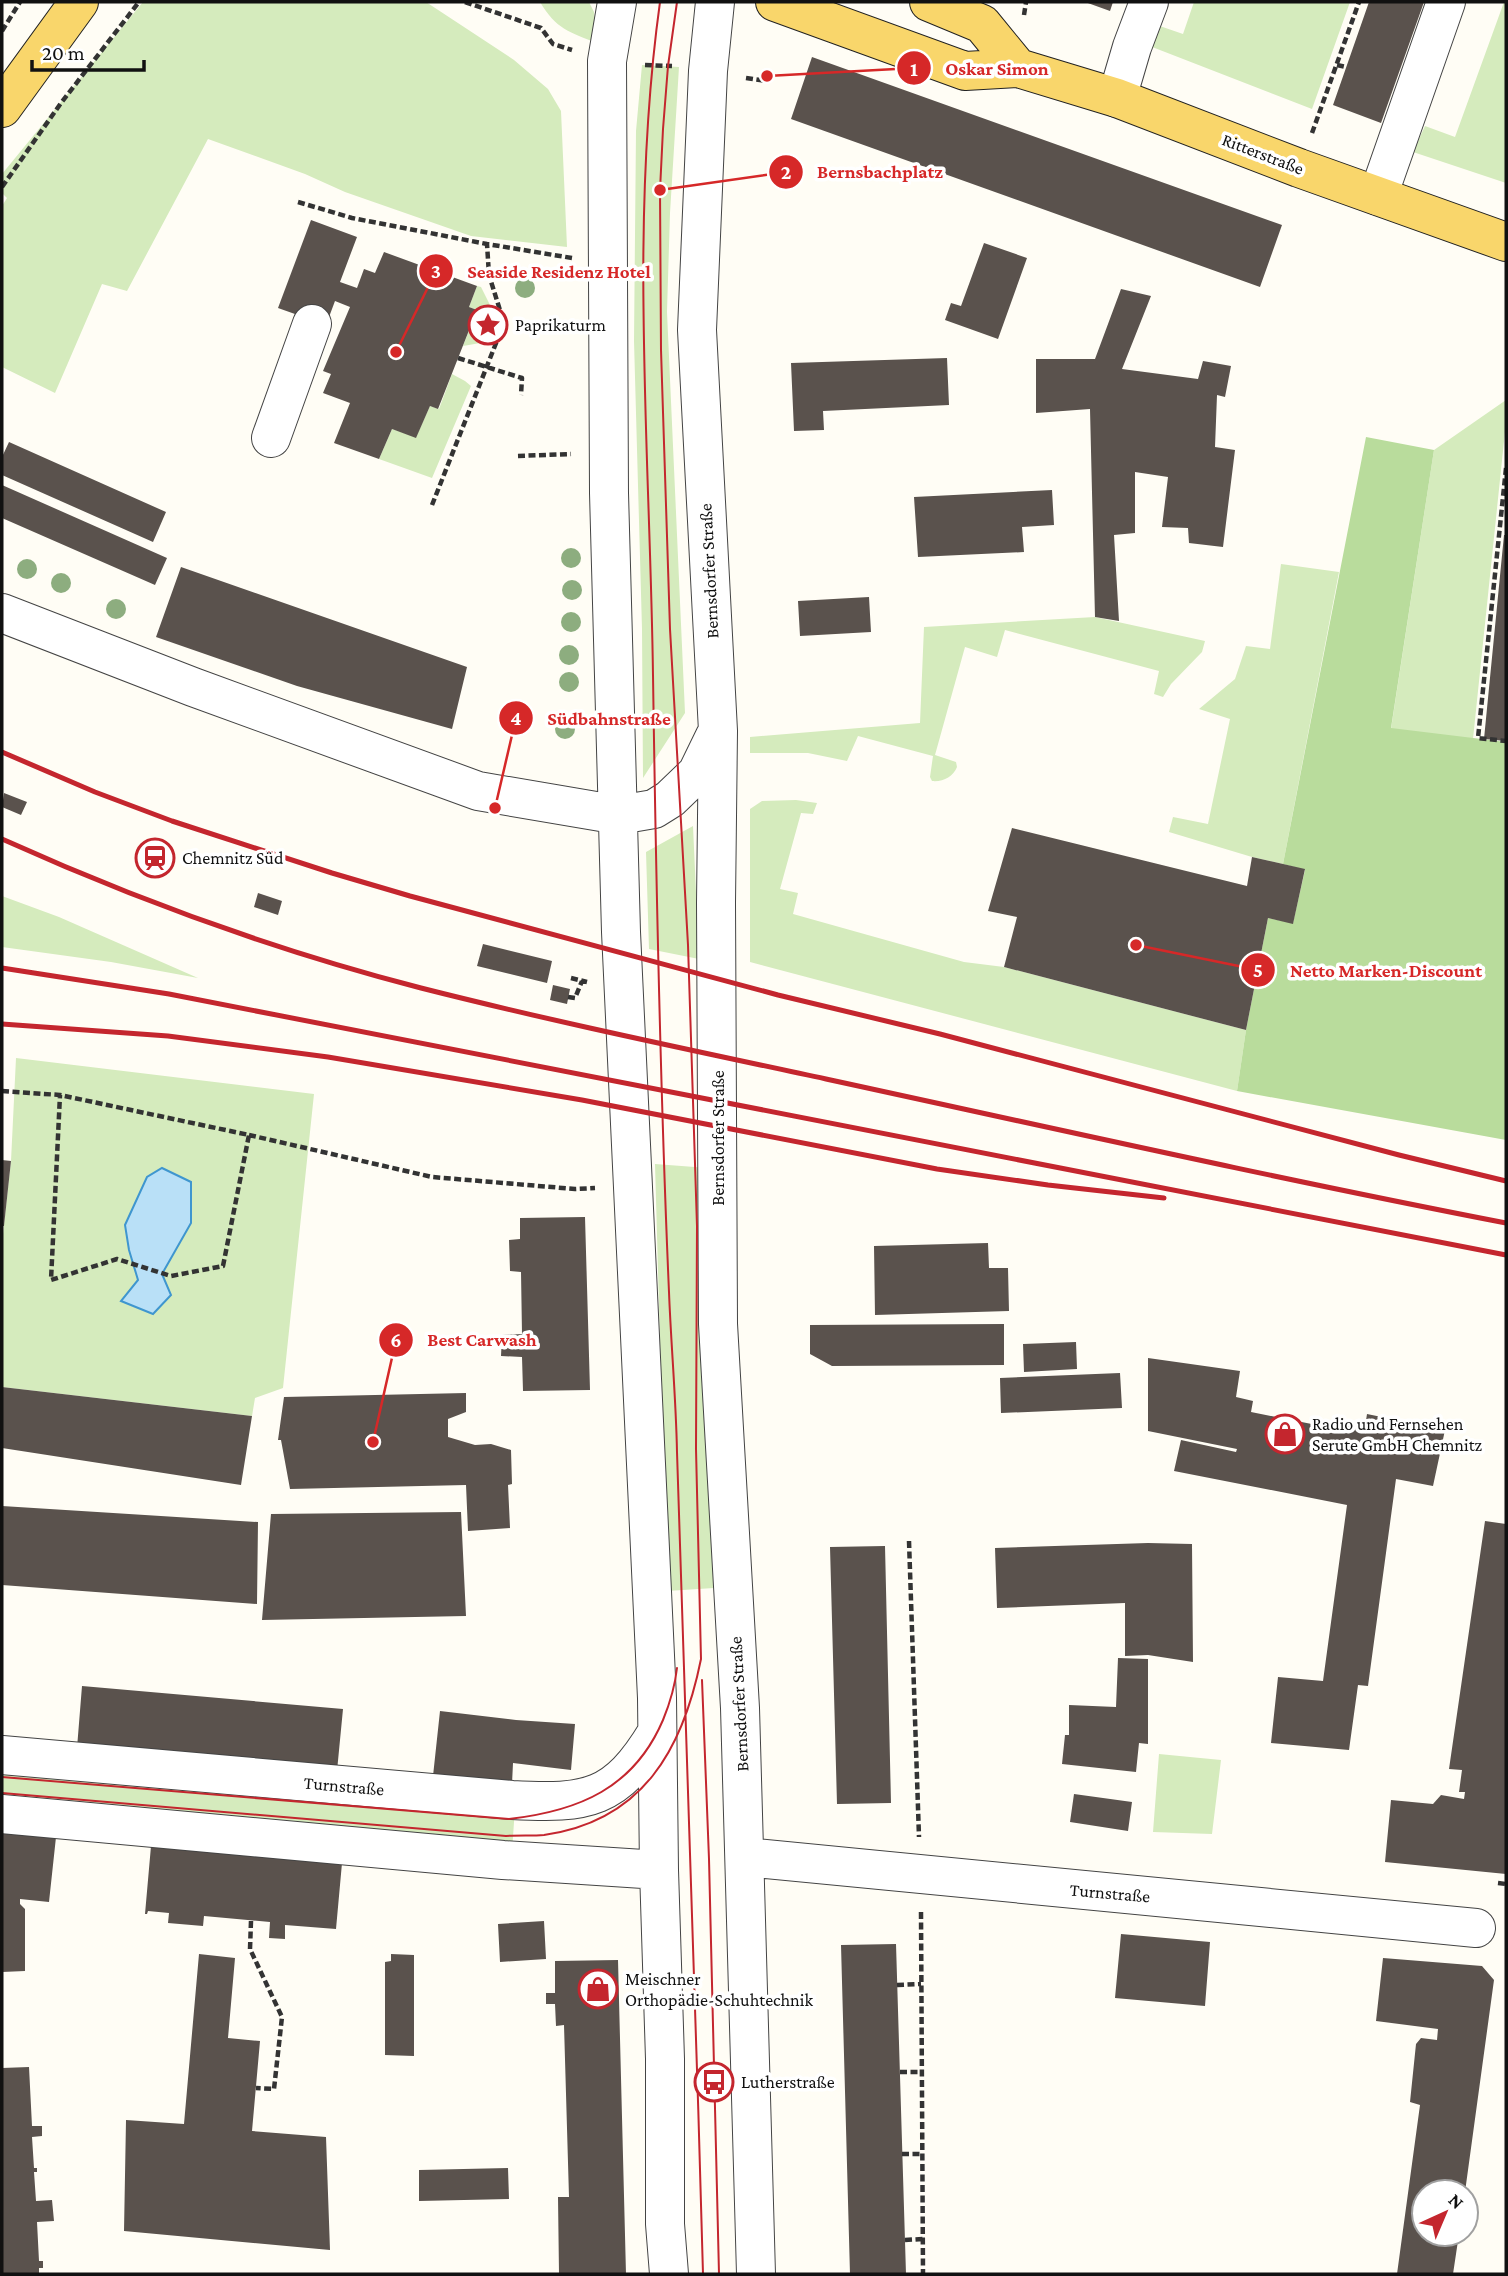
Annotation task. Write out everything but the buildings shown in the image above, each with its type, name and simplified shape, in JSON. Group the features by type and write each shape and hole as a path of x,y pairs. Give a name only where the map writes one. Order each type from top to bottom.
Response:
{"main road":[{"path":"2,108 79,2"},
{"name":"Ritterstraße","path":"775,2 965,71 1018,68 1117,98 1506,243"},
{"path":"929,2 982,24 1018,68"}],"street":[{"path":"617,2 607,61 609,493 621,932 657,1732 665,2059 665,2224 669,2274"},
{"name":"Bernsdorfer Straße","path":"715,2 708,71 696,330 718,731 718,1324 740,1708 756,2274"},
{"path":"1117,98 1149,2"},
{"path":"1378,196 1446,2"},
{"path":"271,438 312,324"},
{"path":"2,613 193,687 478,791 619,815 654,809 670,799 697,773 718,731"},
{"name":"Turnstraße","path":"2,1755 558,1803 606,1790 625,1776 642,1757 657,1732"},
{"path":"2,1814 503,1860 659,1870"},
{"name":"Turnstraße","path":"745,1857 1476,1928"}],"path":[{"path":"2,31 20,2"},
{"path":"2,187 61,103 139,2"},
{"path":"465,2 541,28 553,44 607,61"},
{"path":"1299,168 1359,2"},
{"path":"1337,65 1346,67"},
{"path":"298,202 352,218 570,258"},
{"path":"432,505 504,323 489,275 487,244"},
{"path":"458,358 522,378 521,395"},
{"path":"518,456 579,454"},
{"path":"1506,468 1478,738 1506,741"},
{"path":"568,997 575,998 582,981"},
{"path":"2,1091 60,1096 328,1152 432,1177 575,1189 631,1185"},
{"path":"60,1096 51,1280 117,1259 171,1276 223,1266 249,1135"},
{"path":"909,1541 920,1874 923,2274"},
{"path":"1498,1883 1506,1884"},
{"path":"251,1921 250,1949 282,2017 274,2089 256,2088"},
{"path":"897,1985 921,1984"},
{"path":"900,2072 922,2072"},
{"path":"902,2154 922,2154"},
{"path":"905,2241 923,2239"}],"green space":[{"path":"143,2 426,2 514,60 548,89 561,111 567,247 471,236 345,192 305,174 208,139 127,291 102,284 55,393 2,367 2,206 7,198 2,193 2,174"},
{"path":"540,2 589,2 594,12 597,43 564,29"},
{"path":"1194,2 1350,2 1312,109 1147,45 1154,24 1183,34"},
{"path":"1504,2 1506,183 1413,152 1425,126 1455,137"},
{"path":"642,65 679,67 667,312 685,713 643,778 634,341 636,131"},
{"path":"477,286 481,287 496,317 486,342 463,346 477,310 469,307"},
{"path":"452,374 471,386 432,478 379,459 392,429 416,437 430,406 439,409"},
{"path":"1506,400 1506,422 1473,739 1391,729 1434,450"},
{"path":"1366,437 1434,450 1391,728 1506,742 1506,1140 1237,1091 1268,918 1293,923 1305,870 1283,864"},
{"path":"1281,564 1339,572 1283,864 1169,832 1173,817 1208,824 1230,719 1199,709 1235,679 1246,646 1270,649"},
{"path":"1095,617 1205,641 1202,652 1171,684 1163,697 1154,694 1159,671 1005,630 997,657 965,647 935,755 956,762 957,767 950,776 940,781 932,781 930,777 933,756 858,736 847,761 808,753 750,753 750,737 920,723 924,627"},
{"path":"796,800 817,803 813,814 801,813 780,889 798,893 793,914 964,962 1004,967 1246,1030 1237,1091 750,962 750,809 762,801"},
{"path":"693,826 699,959 649,949 646,852"},
{"path":"2,896 59,917 198,978 111,962 2,947"},
{"path":"16,1058 314,1094 283,1388 255,1398 252,1416 2,1387 2,1243 11,1161"},
{"path":"655,1164 708,1168 714,1588 667,1591"},
{"path":"1159,1754 1221,1760 1212,1834 1153,1832"},
{"path":"2,1765 515,1808 512,1851 2,1805"}],"water":[{"path":"162,1168 191,1182 191,1223 162,1274 171,1295 153,1314 121,1301 138,1280 125,1225 147,1177"}],"tram line":[{"path":"660,2 645,170 644,338 663,1138 685,1658 703,2274"},
{"path":"2,1793 506,1836 544,1835 578,1827 608,1814 632,1797 653,1776 670,1751 683,1722 701,1659 696,1449 697,1226 688,945 670,629 661,350 660,190 668,66 677,2"},
{"path":"2,1777 509,1819 535,1815 559,1810 601,1792 637,1763 663,1720 677,1668"},
{"path":"702,1680 719,2274"}],"railway":[{"path":"2,752 172,821 410,896 778,995 940,1034 1506,1181"},
{"path":"2,839 104,883 208,923 314,958 421,988 674,1046 1251,1171 1506,1223"},
{"path":"2,968 169,994 1506,1255"},
{"path":"2,1024 168,1036 328,1057 582,1100 937,1169 1164,1198"}],"place":[{"name":"Oskar Simon","path":"767,76"},
{"name":"Bernsbachplatz","path":"660,190"},
{"name":"Paprikaturm","path":"488,325"},
{"name":"Seaside Residenz Hotel","path":"396,352"},
{"name":"Südbahnstraße","path":"495,808"},
{"name":"Chemnitz Süd","path":"155,858"},
{"name":"Netto Marken-Discount","path":"1136,945"},
{"name":"Radio und Fernsehen Serute GmbH Chemnitz","path":"1285,1434"},
{"name":"Best Carwash","path":"373,1442"},
{"name":"Meischner Orthopädie-Schuhtechnik","path":"598,1989"},
{"name":"Lutherstraße","path":"714,2082"}]}
